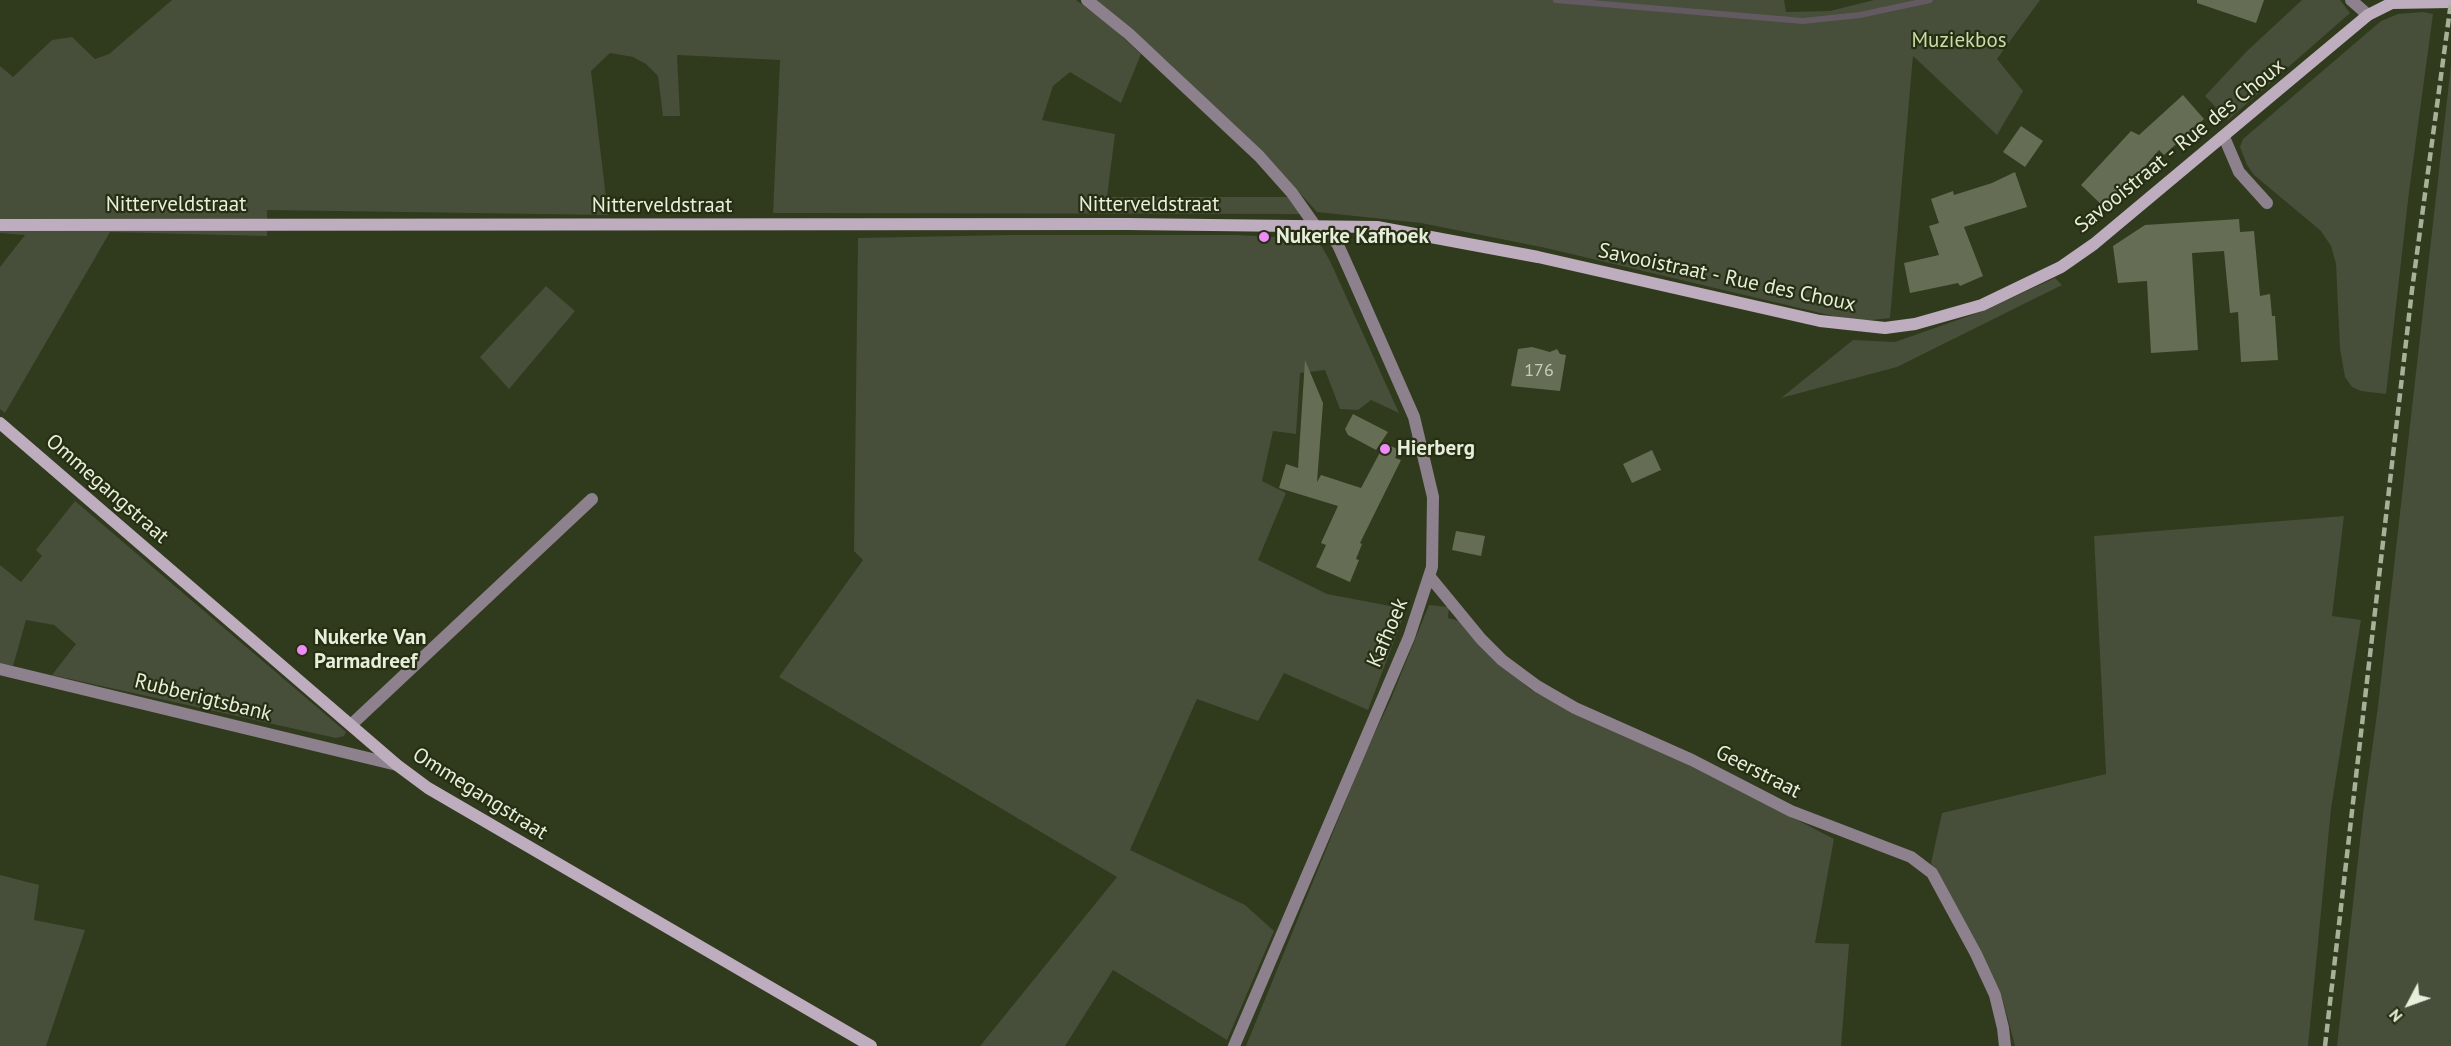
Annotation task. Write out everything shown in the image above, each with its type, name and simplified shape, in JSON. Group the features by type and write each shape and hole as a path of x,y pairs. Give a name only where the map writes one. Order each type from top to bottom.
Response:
{"main road":[{"name":"Savooistraat - Rue des Choux","path":"1321,227 1377,227 1433,235 1820,321 1885,328 1923,322 1982,305 2061,267 2094,244 2368,15 2392,3 2451,2"},
{"name":"Nitterveldstraat","path":"0,225 1128,224 1321,227"},
{"name":"Ommegangstraat","path":"0,423 397,765 467,812 872,1046"}],"street":[{"path":"1087,0 1137,41 1258,156 1321,227"},
{"path":"2351,0 2368,15"},
{"path":"2224,136 2239,172 2267,203"},
{"name":"Kafhoek","path":"1234,1046 1409,637 1430,577 1434,548 1433,497 1414,417 1338,245 1321,227"},
{"path":"352,724 592,499"},
{"name":"Geerstraat","path":"1430,577 1481,639 1502,660 1537,686 1575,708 1692,760 1791,811 1911,857 1932,873 1976,954 1995,995 2005,1046"},
{"name":"Rubberigtsbank","path":"0,669 397,765"}],"green space":[{"path":"172,0 1076,0 1106,22 1141,54 1121,103 1070,72 1053,86 1042,120 1115,134 1107,197 1288,197 1301,214 773,213 780,60 677,55 680,116 663,116 658,76 646,64 633,57 610,53 591,71 608,215 267,210 267,236 110,232 5,413 0,409 0,267 25,235 0,233 0,66 13,77 52,40 72,37 95,59 109,54"},
{"name":"Muziekbos","path":"1096,0 1784,0 1786,12 1830,11 1874,0 2040,0 1997,59 2023,91 1997,135 1913,56 1890,318 1850,320 1546,248 1421,223 1317,212 1272,163 1168,62"},
{"path":"2302,0 2340,0 2350,13 2228,120 2205,96 2247,51"},
{"path":"2423,12 2433,14 2409,192 2386,394 2361,391 2352,387 2345,377 2340,349 2336,264 2331,246 2321,231 2254,175 2240,147 2243,139 2381,21 2398,14"},
{"path":"2451,65 2451,1046 2337,1046 2363,814 2378,706"},
{"path":"1009,235 1237,235 1313,239 1322,247 1330,261 1399,413 1371,400 1358,410 1340,409 1325,370 1300,373 1296,434 1273,431 1262,481 1286,493 1258,560 1327,594 1406,609 1368,710 1284,673 1258,721 1197,699 1130,850 1245,905 1274,931 1227,1040 1113,970 1065,1046 980,1046 1117,877 779,677 863,560 854,551 858,238"},
{"path":"2055,278 2062,285 1897,367 1781,398 1853,340 1895,342 1983,311"},
{"path":"546,286 575,311 509,389 480,357"},
{"path":"75,501 346,732 344,736 336,738 52,675 76,644 54,625 26,620 13,666 0,663 0,565 21,582 42,556 36,550"},
{"path":"2344,516 2332,616 2361,620 2331,809 2308,1046 2015,1046 2001,993 1931,863 1942,813 2106,774 2094,536"},
{"path":"1429,605 1449,607 1448,618 1463,622 1513,675 1531,690 1595,723 1683,761 1834,839 1815,943 1849,944 1841,1046 1246,1046 1367,749 1390,701"},
{"path":"0,875 39,885 34,920 85,930 46,1046 0,1046"}],"building":[{"path":"2197,0 2264,0 2256,23 2197,3"},
{"path":"2183,95 2204,119 2164,155 2159,150 2107,210 2081,185 2131,131 2139,135"},
{"path":"2021,126 2043,141 2025,167 2003,152"},
{"path":"2015,172 2027,207 1964,227 1983,276 1960,286 1958,283 1910,293 1904,263 1939,255 1929,226 1939,223 1931,199 1953,191 1954,195 1992,183"},
{"path":"2239,219 2240,232 2254,231 2260,296 2270,294 2272,316 2275,316 2278,360 2241,362 2238,312 2230,313 2224,251 2192,253 2198,350 2151,353 2147,281 2118,283 2113,246 2145,225"},
{"path":"1532,347 1550,352 1557,349 1560,354 1566,355 1560,391 1511,386 1518,349"},
{"name":"Hierberg","path":"1305,360 1323,403 1317,482 1321,475 1361,488 1385,443 1399,450 1395,458 1401,460 1360,543 1362,544 1356,559 1359,560 1350,582 1316,567 1326,545 1321,543 1338,506 1279,488 1286,464 1298,468"},
{"path":"1353,414 1388,432 1376,450 1348,435 1345,429"},
{"path":"1652,450 1661,470 1632,483 1623,464"},
{"path":"1456,531 1485,536 1481,556 1452,550"}],"waterway":[{"path":"1556,0 1803,21 1860,15 1930,0"}],"railway":[{"path":"2325,1046 2412,290 2451,2"}],"place":[{"name":"Nukerke Kafhoek","path":"1264,237"},
{"name":"Hierberg","path":"1385,449"},
{"name":"Nukerke Van Parmadreef","path":"302,650"}]}
